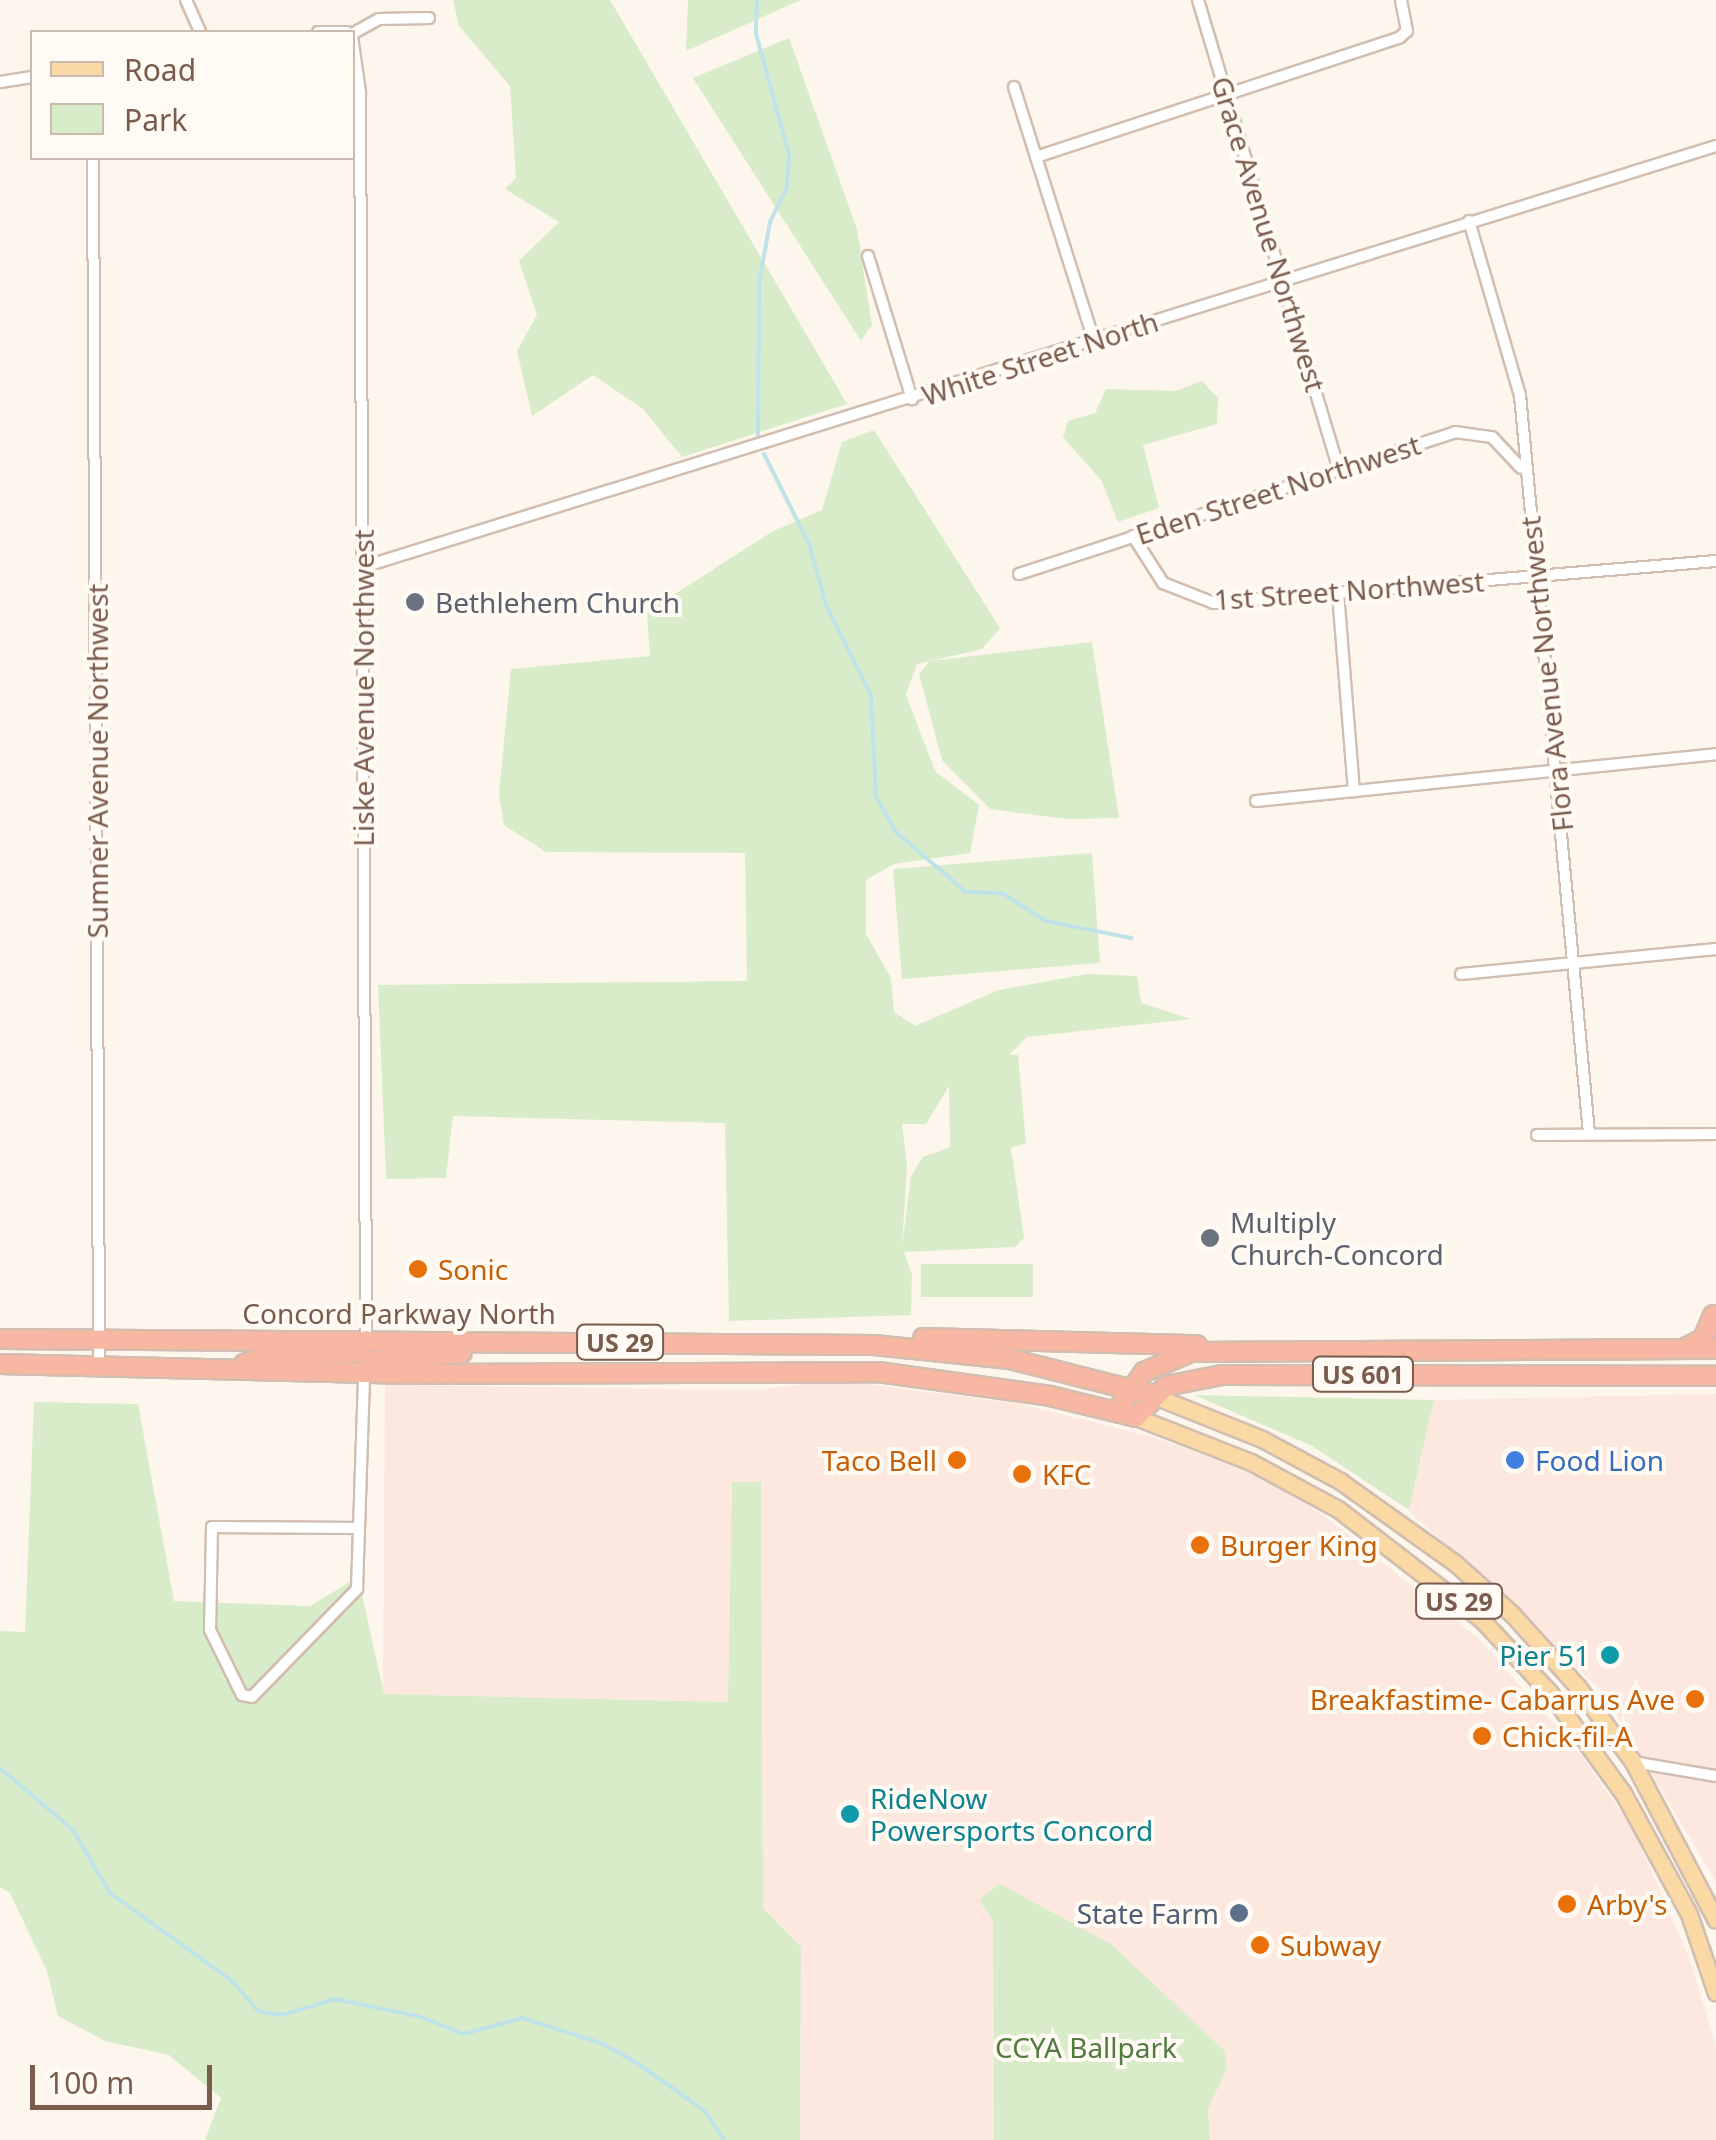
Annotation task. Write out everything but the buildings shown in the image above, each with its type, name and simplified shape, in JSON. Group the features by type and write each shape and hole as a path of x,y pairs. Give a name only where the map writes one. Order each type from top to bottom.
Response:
{"highway":[{"path":"1681,1349 1704,1339 1713,1315 1716,1322"},
{"name":"US 601","path":"874,1345 919,1338 1258,1347 1716,1349"},
{"name":"Concord Parkway North","path":"0,1339 874,1345 1010,1359 1152,1395"},
{"path":"238,1366 265,1356 355,1353 366,1340"},
{"path":"364,1373 371,1361 394,1357 562,1342"},
{"path":"684,1342 685,1369"},
{"path":"1116,1412 1144,1372 1191,1352 1258,1347"},
{"path":"1450,1348 1450,1373"},
{"name":"Concord Parkway North","path":"0,1364 238,1366 364,1373 685,1369 934,1376 1136,1417"},
{"name":"US 601","path":"1152,1395 1222,1375 1716,1376"},
{"path":"1136,1417 1152,1395"}],"main road":[{"name":"US 29","path":"1152,1395 1262,1440 1404,1523 1512,1614 1578,1687 1633,1762 1716,1920"},
{"name":"US 29","path":"1136,1417 1212,1444 1338,1508 1482,1620 1550,1693 1622,1793 1688,1914 1716,1992"}],"street":[{"path":"186,0 199,30"},
{"name":"Grace Avenue Northwest","path":"1198,0 1286,279 1339,469"},
{"path":"1036,157 1407,31 1402,0"},
{"path":"355,32 379,19 429,18"},
{"name":"Liske Avenue Northwest","path":"355,46 360,62 366,1340"},
{"path":"0,82 30,77"},
{"path":"1014,87 1094,340"},
{"name":"White Street North","path":"363,567 1716,146"},
{"name":"Sumner Avenue Northwest","path":"93,160 99,1364"},
{"name":"Flora Avenue Northwest","path":"1470,222 1520,395 1588,1133"},
{"path":"868,256 912,399"},
{"name":"Eden Street Northwest","path":"1019,574 1455,432 1492,437 1510,452"},
{"path":"1522,443 1510,452 1525,473"},
{"name":"1st Street Northwest","path":"1133,536 1149,569 1196,601 1716,561"},
{"path":"1338,592 1354,790"},
{"path":"1256,801 1716,754"},
{"path":"1460,974 1716,949"},
{"path":"1537,1136 1716,1134"},
{"path":"357,1528 212,1527 210,1630 242,1695 252,1698 349,1604 357,1590 364,1373"},
{"path":"1633,1762 1716,1776"},
{"path":"1651,1790 1672,1771"}],"shaded area":[{"path":"834,1380 1021,1404 1153,1437 1262,1477 1324,1516 1479,1639 1582,1756 1633,1829 1690,1960 1716,2047 1716,2140 1210,2140 1208,2109 1227,2069 993,1920 994,2140 800,2140 801,1947 763,1908 761,1483 732,1483 729,1702 383,1694 385,1385 760,1390"},
{"path":"1716,1394 1716,1882 1604,1693 1409,1511 1434,1400"}],"green space":[{"path":"453,0 610,0 847,404 682,457 643,409 593,375 532,416 517,351 537,315 519,261 559,222 505,189 516,178 510,86 459,26"},
{"path":"688,0 801,0 686,51"},
{"path":"789,38 857,229 872,325 861,341 693,78"},
{"path":"1202,381 1218,398 1217,424 1143,445 1159,508 1118,522 1101,480 1063,437 1068,421 1095,413 1106,389 1176,391"},
{"path":"874,430 1000,628 982,649 917,664 906,695 935,771 979,805 970,853 894,864 866,880 866,934 891,978 894,1012 915,1026 999,990 1087,974 1137,976 1141,1003 1191,1019 1027,1037 1009,1055 1018,1055 1026,1143 1011,1148 1024,1238 1015,1247 904,1252 912,1274 911,1315 729,1321 725,1123 453,1116 446,1178 386,1179 378,985 747,981 745,853 546,852 504,825 499,794 511,669 650,656 647,612 773,531 822,510 842,442","holes":["949,1086 950,1147 923,1157 911,1176 902,1247 907,1166 902,1124 926,1124"]},
{"path":"1092,642 1119,818 1067,819 990,809 942,760 919,674 930,661"},
{"path":"1092,853 1100,963 902,979 893,869"},
{"path":"921,1264 1033,1264 1033,1297 921,1297"},
{"path":"1194,1395 1434,1400 1409,1510 1312,1446"},
{"path":"34,1402 138,1404 174,1601 310,1606 358,1577 384,1694 728,1702 732,1482 761,1482 763,1908 801,1947 800,2140 205,2140 221,2098 169,2055 105,2041 58,2016 47,1971 10,1893 0,1887 0,1631 25,1632"},
{"name":"CCYA Ballpark","path":"1000,1884 1111,1944 1225,2051 1227,2069 1208,2109 1210,2140 994,2140 993,1920 979,1900"}],"waterway":[{"path":"757,0 756,34 789,155 787,187 770,222 759,284 758,435"},
{"path":"764,454 809,544 826,605 871,695 876,797 896,832 966,892 1002,893 1046,921 1131,938"},
{"path":"0,1768 73,1830 110,1893 232,1981 259,2012 282,2015 335,1999 418,2016 464,2034 522,2018 601,2043 634,2061 705,2111 724,2140"}],"place":[{"name":"Bethlehem Church","path":"415,602"},
{"name":"Multiply Church-Concord","path":"1210,1238"},
{"name":"Sonic","path":"418,1269"},
{"name":"Taco Bell","path":"957,1460"},
{"name":"Food Lion","path":"1515,1460"},
{"name":"KFC","path":"1022,1474"},
{"name":"Burger King","path":"1200,1545"},
{"name":"Pier 51","path":"1610,1655"},
{"name":"Breakfastime- Cabarrus Ave","path":"1695,1699"},
{"name":"Chick-fil-A","path":"1482,1736"},
{"name":"RideNow Powersports Concord","path":"850,1814"},
{"name":"Arby's","path":"1567,1904"},
{"name":"State Farm","path":"1239,1913"},
{"name":"Subway","path":"1260,1945"}]}
